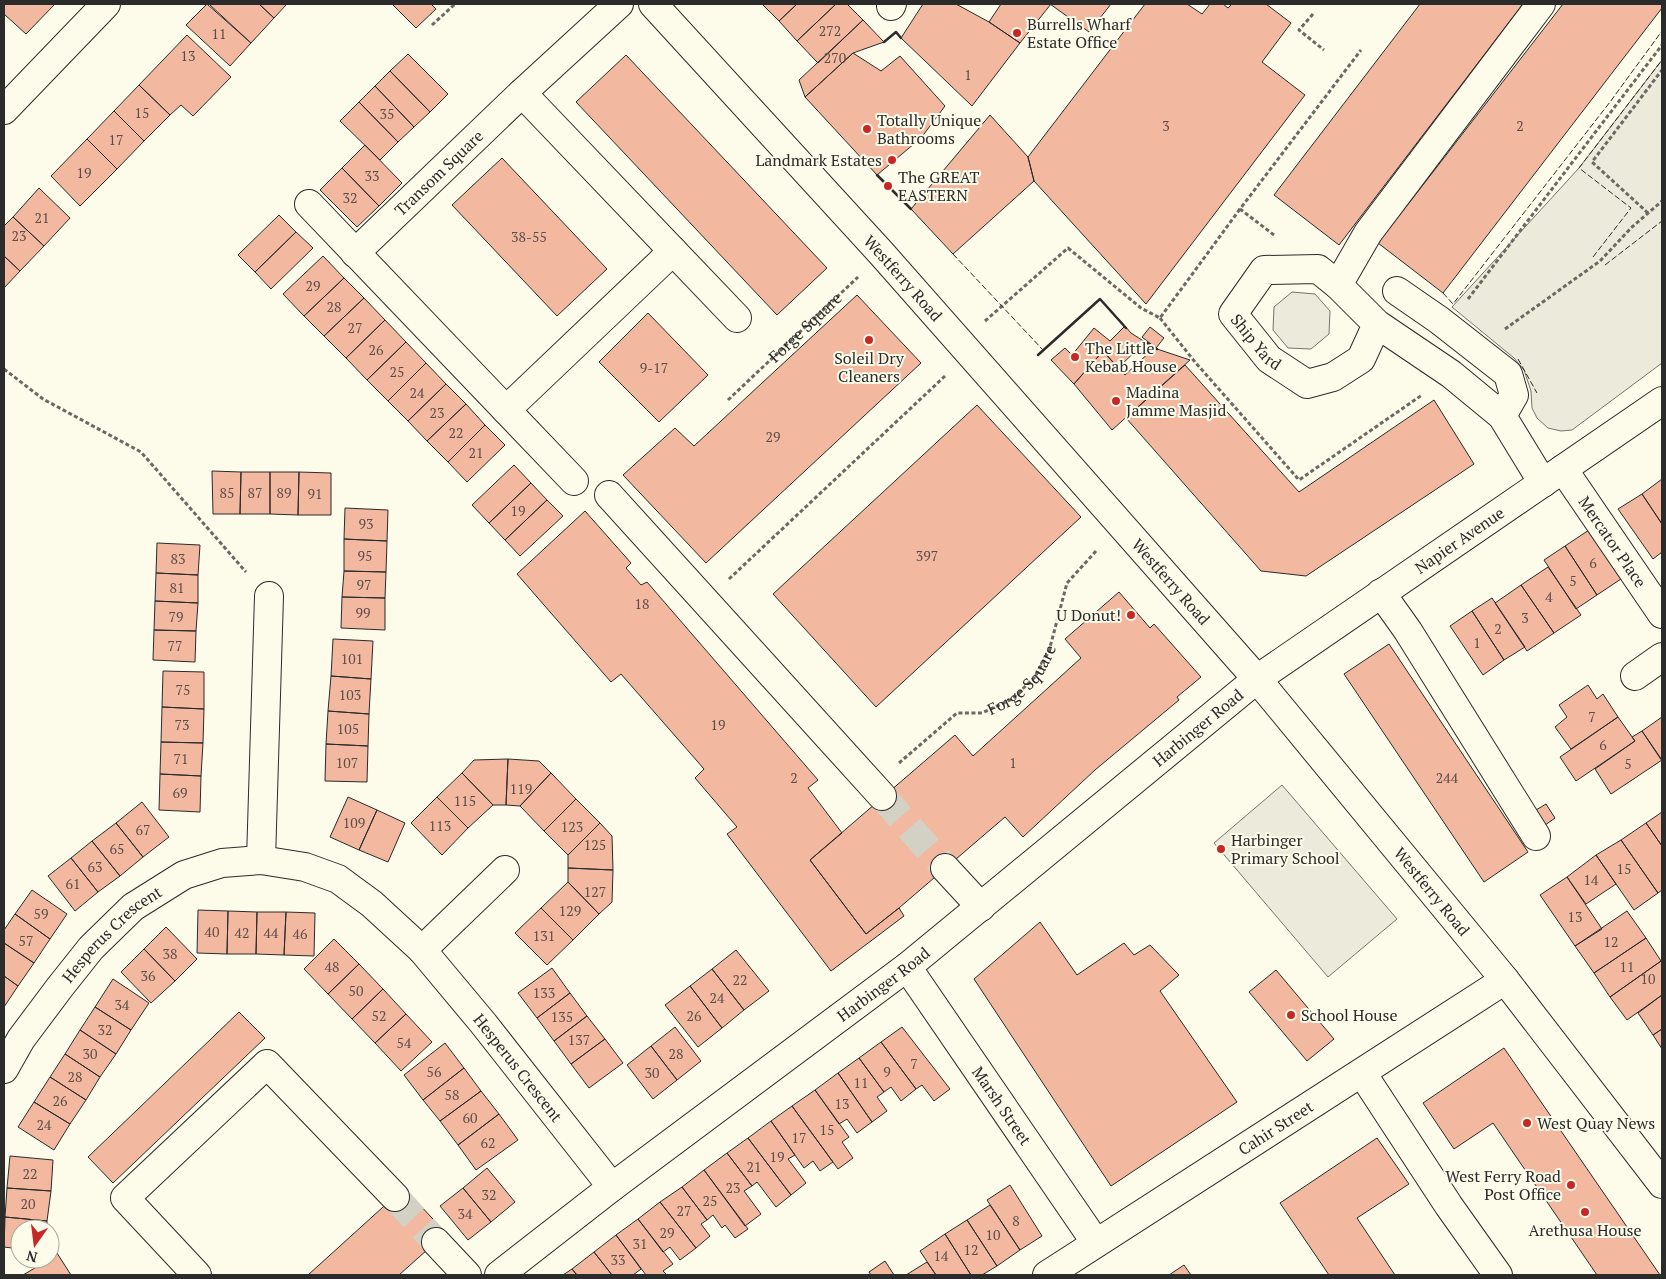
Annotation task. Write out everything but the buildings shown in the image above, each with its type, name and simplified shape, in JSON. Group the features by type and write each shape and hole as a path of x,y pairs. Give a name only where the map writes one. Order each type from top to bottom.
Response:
{"street":[{"path":"4,110 106,4"},
{"name":"Transom Square","path":"356,253 522,93 619,4"},
{"name":"Westferry Road","path":"653,4 882,254 1257,679 1505,980 1662,1184"},
{"path":"1541,4 1368,233 1328,277 1377,324 1451,374 1502,416 1553,476"},
{"path":"522,93 737,318"},
{"path":"309,204 574,480"},
{"path":"506,410 673,251"},
{"name":"Ship Yard","path":"1328,277 1264,270 1233,314 1269,359 1307,384 1333,377 1361,359 1377,324"},
{"path":"1397,291 1478,348 1508,374 1514,395 1502,416"},
{"name":"Napier Avenue","path":"1257,679 1662,401"},
{"name":"Mercator Place","path":"1553,476 1662,614"},
{"path":"609,495 877,791"},
{"path":"1381,593 1408,631 1536,836"},
{"path":"261,860 269,596"},
{"path":"1635,676 1662,657"},
{"name":"Harbinger Road","path":"499,1275 612,1187 907,967 1257,679"},
{"name":"Hesperus Crescent","path":"4,1069 21,1039 91,948 133,907 184,874 222,862 261,860 305,867 338,880 372,904 422,950 483,1023 612,1187"},
{"path":"945,868 981,907"},
{"path":"422,950 505,870"},
{"name":"Marsh Street","path":"907,967 1096,1243"},
{"name":"Cahir Street","path":"1047,1275 1505,980"},
{"path":"197,1275 125,1198 267,1064 394,1197"},
{"path":"1362,1073 1449,1206 1498,1275"},
{"path":"436,1242 467,1275"}],"path":[{"path":"432,25 455,4"},
{"path":"1313,14 1299,30 1324,50"},
{"path":"1662,45 1465,303 1478,348 1600,261 1662,201"},
{"path":"705,601 966,349 1002,306 1068,248 1141,308 1160,318 1361,50"},
{"path":"1648,213 1592,162 1662,70"},
{"path":"1240,209 1328,277"},
{"name":"Forge Square","path":"728,400 882,254"},
{"path":"4,369 43,399 141,452 269,596"},
{"name":"Forge Square","path":"877,791 957,713 982,713 1012,699 1035,677 1049,651 1067,583 1123,526"}],"shaded area":[{"path":"1662,60 1662,363 1572,430 1561,431 1548,428 1537,418 1532,408 1531,391 1524,370 1514,358 1452,307 1579,168"},
{"path":"1292,292 1315,294 1330,311 1329,334 1311,349 1288,348 1273,330 1274,307"},
{"path":"1282,785 1397,919 1328,977 1214,843"}],"tunnel":[{"path":"882,796 945,868"},
{"path":"395,1197 436,1242"}],"fence":[{"path":"1443,293 1453,304 1610,102 1662,31"},
{"path":"1593,257 1631,208 1579,168 1662,60"},
{"path":"1605,265 1662,221"},
{"path":"953,254 1043,350"},
{"path":"1518,359 1537,393"}],"wall":[{"path":"884,42 896,32 901,38"},
{"path":"877,175 911,209"},
{"path":"1038,355 1100,299 1126,328"},
{"path":"1144,341 1157,349"}],"place":[{"name":"Burrells Wharf Estate Office","path":"1017,33"},
{"name":"Totally Unique Bathrooms","path":"867,129"},
{"name":"Landmark Estates","path":"892,160"},
{"name":"The GREAT EASTERN","path":"888,186"},
{"name":"Soleil Dry Cleaners","path":"869,340"},
{"name":"The Little Kebab House","path":"1075,357"},
{"name":"Madina Jamme Masjid","path":"1116,401"},
{"name":"U Donut!","path":"1131,615"},
{"name":"Harbinger Primary School","path":"1221,849"},
{"name":"School House","path":"1291,1015"},
{"name":"West Quay News","path":"1527,1123"},
{"name":"West Ferry Road Post Office","path":"1571,1185"},
{"name":"Arethusa House","path":"1585,1212"}]}
